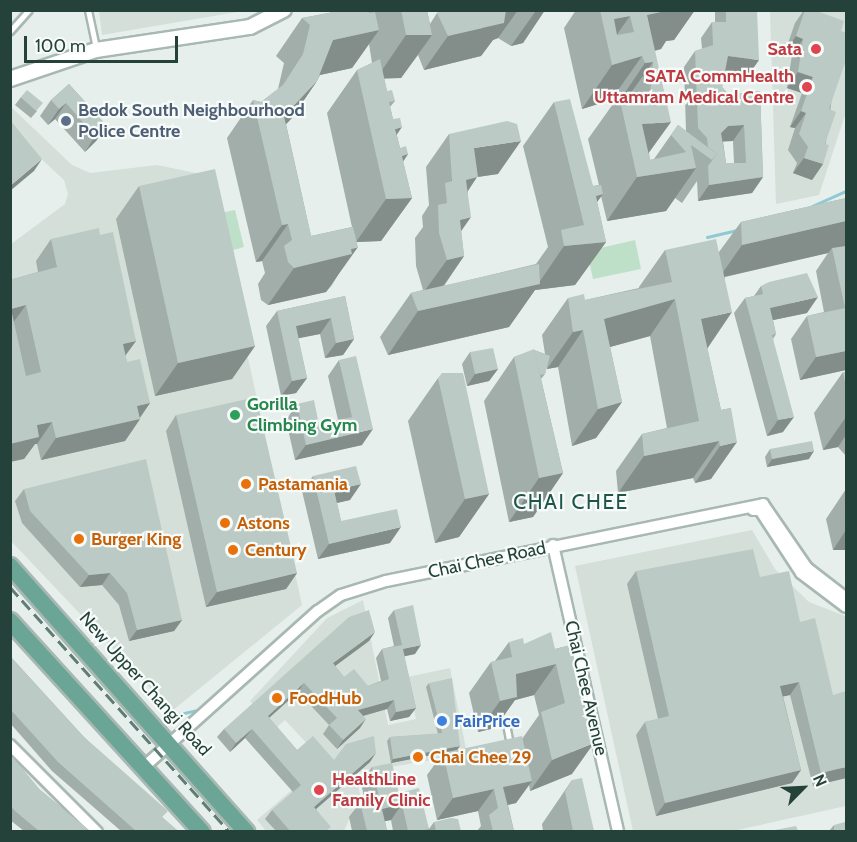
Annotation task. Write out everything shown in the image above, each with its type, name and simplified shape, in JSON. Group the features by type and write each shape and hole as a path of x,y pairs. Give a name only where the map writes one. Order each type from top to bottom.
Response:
{"main road":[{"name":"New Upper Changi Road","path":"10,566 174,744 246,831"},
{"path":"10,621 147,768 202,831"}],"street":[{"path":"10,79 96,50 250,27 284,10"},
{"name":"Chai Chee Road","path":"147,768 341,595 763,504 807,568 846,598"},
{"name":"Chai Chee Road","path":"554,548 760,510 801,573 846,608"},
{"name":"Chai Chee Avenue","path":"554,548 618,831"},
{"path":"10,745 97,831"}],"lane":[{"path":"10,31 29,10"},
{"path":"88,10 96,50"},
{"path":"506,724 511,748"}],"shaded area":[{"path":"99,10 243,11 102,35"},
{"path":"770,11 846,11 846,112 819,195 776,204"},
{"path":"11,107 72,165 90,173 157,165 196,173 210,184 302,605 172,711 11,541 11,244 65,204 68,194 64,180 11,131"},
{"path":"752,530 775,569 809,602 845,616 846,806 733,831 633,831 575,566"},
{"path":"363,600 388,725 416,719 407,677 450,668 467,754 356,773 360,795 344,831 266,831 257,820 324,762 285,720 276,728 250,701 327,618"}],"green space":[{"path":"235,210 244,247 230,251 220,213"},
{"path":"635,240 641,269 593,279 587,251"}],"building":[{"path":"344,10 375,12 379,30 333,40 317,81 284,116 311,236 353,227 358,247 351,249 352,254 294,268 288,262 284,246 292,240 288,224 282,225 253,100 261,102 283,85 303,54 310,25 302,18"},
{"path":"401,10 427,10 432,35 406,35"},
{"path":"444,10 506,10 504,23 448,36 437,13"},
{"path":"600,10 670,10 647,15 671,122 642,124 650,160 686,152 671,135 678,125 717,154 712,160 691,145 696,168 637,177 619,96 650,94 653,62 645,63 642,56 612,65","holes":["630,16 634,32 617,35 614,19"]},
{"path":"726,10 757,10 759,60 728,56 722,87 729,95 760,91 763,177 709,185 708,166 717,154 708,147 707,138 698,128 695,51 713,45 712,22 726,22","holes":["744,125 746,163 726,163 721,133 728,126"]},
{"path":"805,10 814,10 844,21 841,31 846,33 846,60 829,109 836,112 825,144 829,145 823,164 804,158 808,147 799,134 806,113 801,111 813,77 798,72 803,39 796,36"},
{"path":"380,59 387,91 392,90 395,101 389,102 393,119 400,118 402,127 395,129 400,148 406,146 408,154 402,156 412,198 386,199 357,70"},
{"path":"69,84 107,126 95,136 66,103 59,109 51,100"},
{"path":"27,90 43,103 36,111 21,97"},
{"path":"570,99 593,186 601,185 603,194 596,196 606,242 564,246 561,230 584,225 554,102"},
{"path":"10,120 42,159 10,186"},
{"path":"507,121 517,124 521,141 474,148 478,177 466,180 471,217 460,220 464,256 447,260 439,233 438,205 447,203 445,183 452,181 449,134"},
{"path":"215,169 255,346 178,363 139,186"},
{"path":"846,198 846,221 742,245 741,222"},
{"path":"99,228 100,235 113,232 136,341 123,344 127,362 140,359 150,403 137,406 140,419 56,438 52,422 37,425 39,437 10,444 10,280 57,267 51,239","holes":["26,305 41,372 26,376 11,309"]},
{"path":"716,239 732,312 701,319 721,410 731,408 737,442 720,446 719,441 644,456 642,434 699,421 675,299 604,319 622,402 598,409 583,330 573,332 568,298 584,294 585,300 672,282 665,250"},
{"path":"846,246 846,351 816,357 807,316 845,308 832,248"},
{"path":"539,264 540,284 418,311 411,293"},
{"path":"807,273 818,297 770,308 776,334 772,335 794,417 778,420 745,298 763,294 761,286 769,282"},
{"path":"345,296 354,339 336,343 331,318 296,326 307,378 292,381 277,311"},
{"path":"493,348 498,369 475,374 470,352"},
{"path":"534,349 563,473 539,478 514,357"},
{"path":"534,350 550,356 545,374 540,375"},
{"path":"356,356 373,429 306,445 297,404 314,400 319,425 352,417 339,360"},
{"path":"442,373 463,373 489,494 465,499 438,378"},
{"path":"256,397 297,573 217,592 176,415"},
{"path":"812,441 814,451 772,459 770,449"},
{"path":"146,459 182,620 137,630 127,593 110,573 89,575 30,511 24,489"},
{"path":"356,466 361,484 334,490 341,521 397,509 401,527 329,544 313,476"},
{"path":"753,549 760,577 789,571 800,622 815,618 833,695 846,691 846,767 821,773 799,682 780,686 801,770 665,803 645,722 669,716 636,571"},
{"path":"413,605 421,645 403,649 416,708 396,712 394,700 358,710 366,719 343,740 329,725 337,718 304,683 268,716 297,750 313,736 334,760 346,744 374,736 376,753 314,807 331,827 326,831 290,831 272,810 301,785 252,729 236,743 224,729 349,617 369,610 375,632 333,663 344,677 354,669 368,686 389,679 382,649 402,645 394,610"},
{"path":"551,632 555,649 571,645 594,743 552,760 541,712 565,703 556,664 516,674 517,697 500,701 491,662 512,657 509,642 523,638 524,644"},
{"path":"10,656 83,736 168,811 162,817 178,831 136,831 58,762 10,709"},
{"path":"452,678 460,746 393,759 390,737 442,733 429,683"},
{"path":"522,736 532,781 503,787 514,831 493,831 489,815 498,808 494,789 453,798 443,753"},
{"path":"10,754 39,789 90,831 39,831 15,811 10,805"},
{"path":"392,763 399,793 419,788 429,829 408,831 402,804 382,809 387,831 367,831 360,802 379,797 372,767"},
{"path":"582,778 594,831 573,831 565,792 572,780"},
{"path":"451,818 458,819 461,831 436,831 434,822"},
{"path":"845,822 846,831 834,831 834,825"},
{"path":"796,826 798,831 770,831"}],"waterway":[{"path":"812,206 846,191"},
{"path":"707,237 738,230"},
{"path":"171,716 196,710"}],"railway":[{"path":"10,587 230,832"}],"place":[{"name":"Sata","path":"816,49"},
{"name":"SATA CommHealth Uttamram Medical Centre","path":"807,87"},
{"name":"Bedok South Neighbourhood Police Centre","path":"66,121"},
{"name":"Gorilla Climbing Gym","path":"235,415"},
{"name":"Pastamania","path":"246,484"},
{"name":"Astons","path":"225,523"},
{"name":"Burger King","path":"79,539"},
{"name":"Century","path":"233,550"},
{"name":"FoodHub","path":"277,698"},
{"name":"FairPrice","path":"442,721"},
{"name":"Chai Chee 29","path":"418,757"},
{"name":"HealthLine Family Clinic","path":"319,790"}],"district":[{"name":"CHAI CHEE","path":"571,502"}]}
